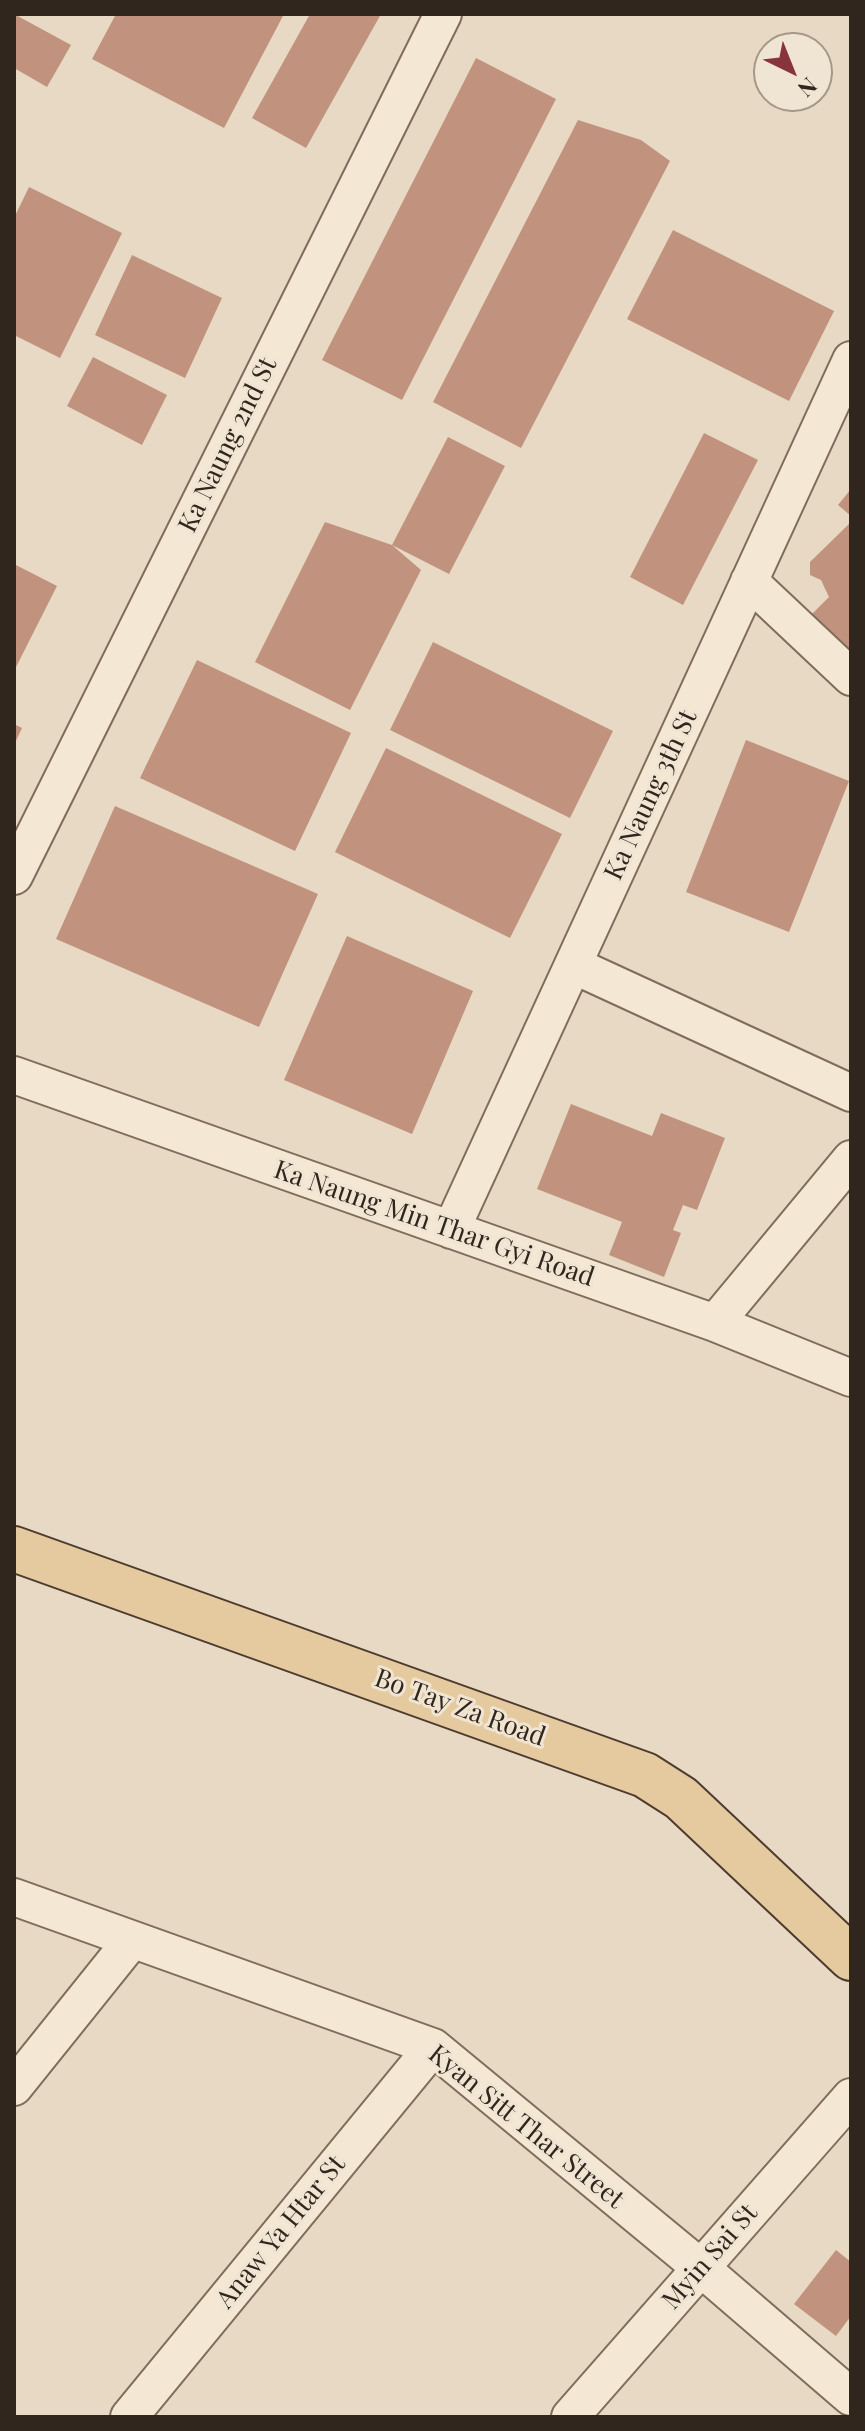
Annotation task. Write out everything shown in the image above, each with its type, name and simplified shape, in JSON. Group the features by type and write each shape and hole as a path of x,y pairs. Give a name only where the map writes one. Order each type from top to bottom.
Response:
{"main road":[{"name":"Bo Tay Za Road","path":"14,1549 645,1775 681,1798 851,1958"}],"street":[{"name":"Ka Naung 2nd St","path":"14,876 443,14"},
{"name":"Ka Naung 3th St","path":"451,1230 849,368"},
{"path":"749,581 851,677"},
{"path":"573,965 851,1093"},
{"name":"Ka Naung Min Thar Gyi Road","path":"14,1075 715,1323 851,1378"},
{"path":"715,1323 851,1159"},
{"name":"Kyan Sitt Thar Street","path":"14,1897 433,2047 701,2268 851,2397"},
{"path":"14,2087 132,1940"},
{"name":"Anaw Ya Htar St","path":"129,2417 433,2047"},
{"name":"Myin Sai St","path":"570,2417 851,2097"}],"building":[{"path":"14,14 71,45 47,87 14,68"},
{"path":"116,14 284,14 224,128 92,59"},
{"path":"310,14 381,14 306,148 252,118"},
{"path":"476,58 556,99 402,400 322,360"},
{"path":"578,120 641,140 670,161 521,448 433,402"},
{"path":"29,187 122,233 60,358 14,335 14,218"},
{"path":"673,230 834,311 789,401 627,319"},
{"path":"132,255 222,298 185,378 95,335"},
{"path":"93,357 167,395 142,445 67,406"},
{"path":"704,433 758,460 683,605 630,577"},
{"path":"448,437 505,466 449,574 392,545"},
{"path":"851,489 851,516 838,505"},
{"path":"325,522 392,545 421,570 350,710 255,662"},
{"path":"851,522 851,653 809,617 829,597 821,580 810,575 810,562"},
{"path":"14,564 57,586 14,671"},
{"path":"433,642 613,731 570,818 390,730"},
{"path":"197,660 351,733 295,851 140,778"},
{"path":"14,724 22,728 14,745"},
{"path":"746,740 849,781 789,932 686,892"},
{"path":"386,748 562,834 510,938 335,852"},
{"path":"115,806 318,894 259,1027 56,939"},
{"path":"347,936 473,991 412,1134 284,1080"},
{"path":"571,1104 652,1136 661,1113 725,1138 697,1210 683,1205 673,1230 681,1233 664,1277 609,1255 622,1222 537,1189"},
{"path":"836,2250 851,2262 851,2316 836,2336 794,2304"}]}
